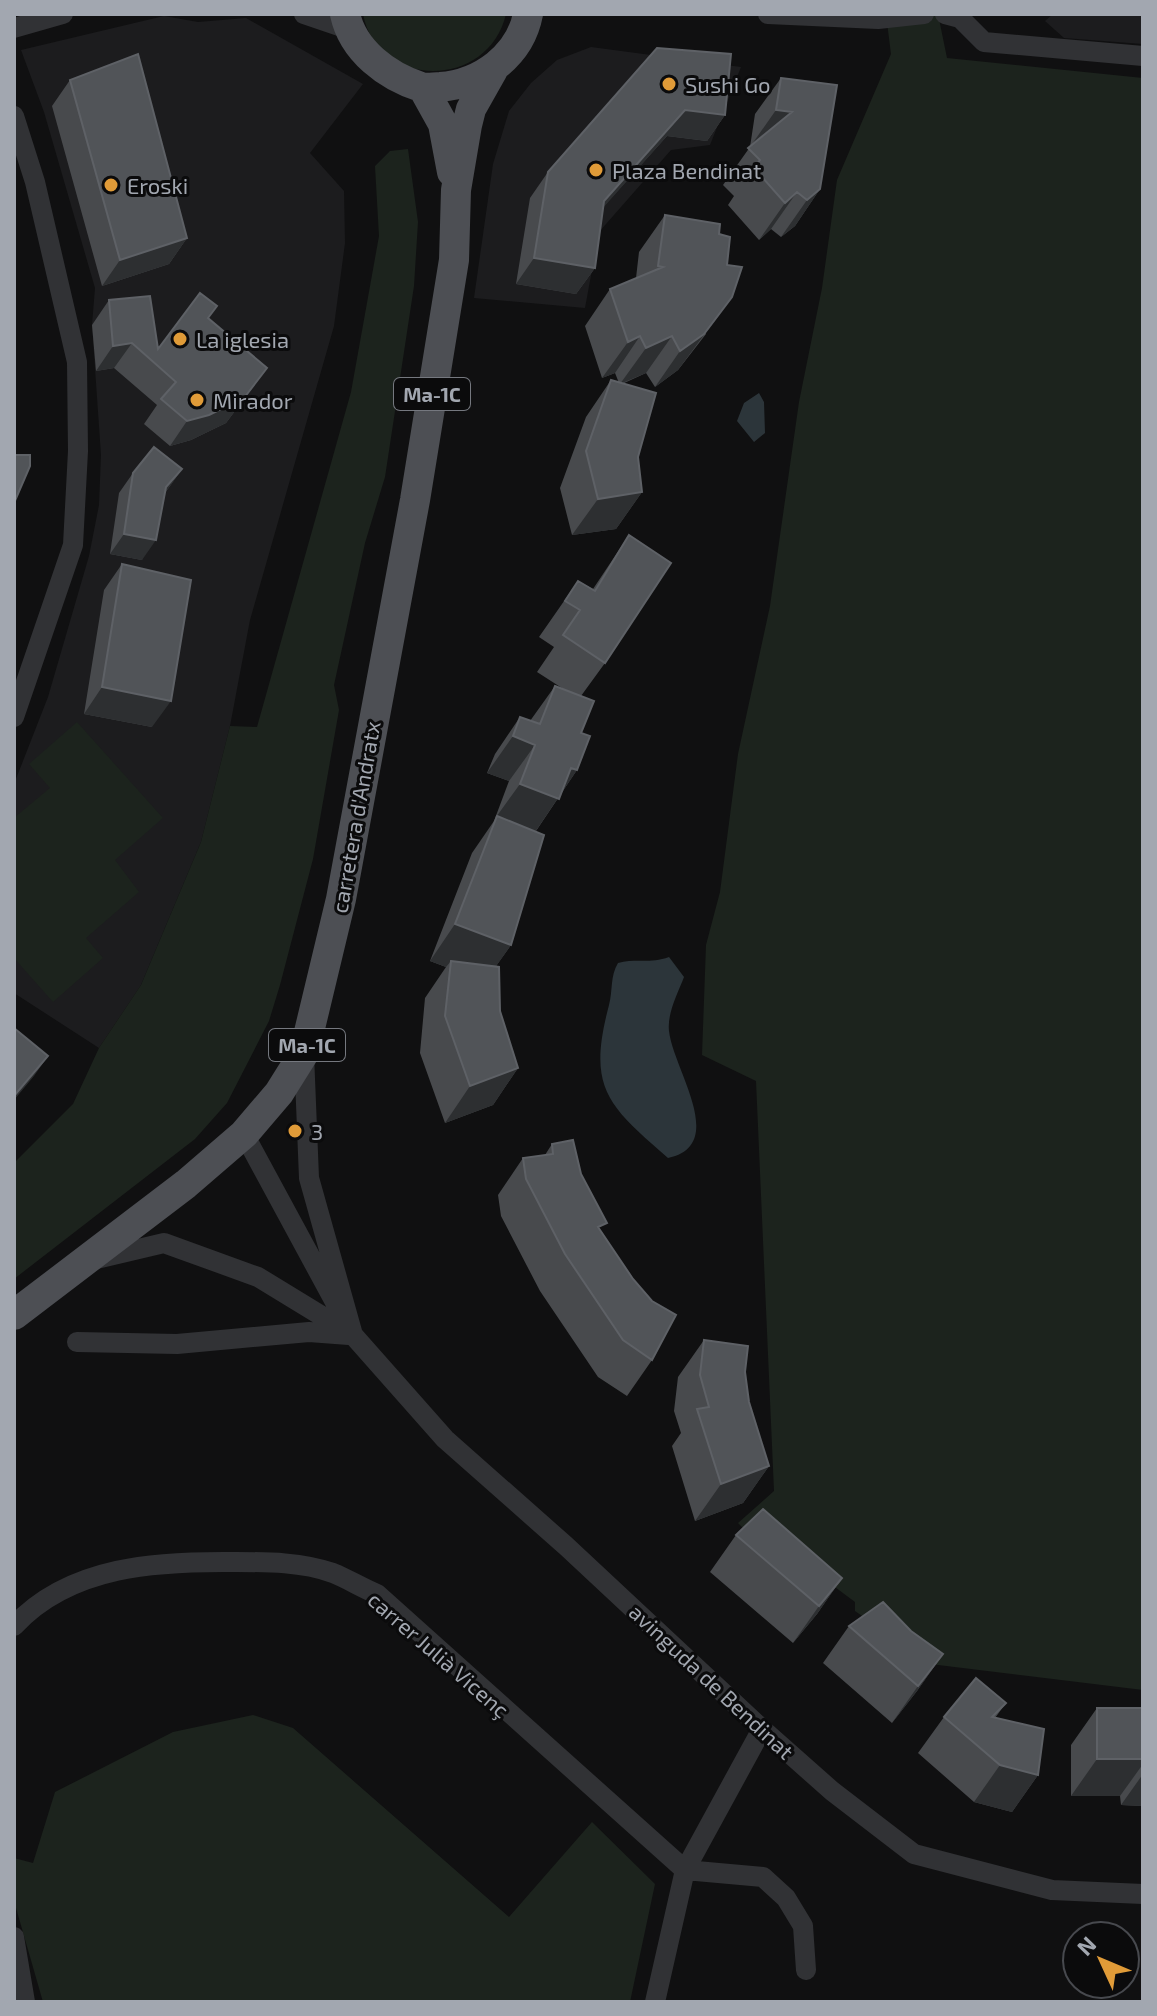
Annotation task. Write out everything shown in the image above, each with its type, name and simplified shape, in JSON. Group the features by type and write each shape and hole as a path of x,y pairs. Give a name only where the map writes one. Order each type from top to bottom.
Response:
{"main road":[{"name":"Ma-1C","path":"493,70 511,50 528,14"},
{"path":"347,22 368,56 388,72 423,88 465,83 493,70"},
{"name":"carretera d'Andratx","path":"14,1315 186,1184 244,1134 279,1093 304,1053 341,899 415,500 454,260 456,190 471,109 493,70"},
{"name":"carretera d'Andratx","path":"423,88 443,124 456,190"}],"street":[{"path":"14,28 63,14"},
{"path":"304,14 347,22"},
{"path":"768,14 878,19 924,14"},
{"path":"945,14 960,18 984,42 1143,56"},
{"path":"14,116 35,182 77,362 78,451 73,545 14,717"},
{"name":"avinguda de Bendinat","path":"304,1053 309,1178 353,1335"},
{"name":"avinguda de Bendinat","path":"244,1134 353,1335 445,1439 832,1791 914,1854 1052,1890 1143,1894"},
{"name":"avinguda de Bendinat","path":"82,1262 164,1243 258,1277 353,1335"},
{"path":"77,1342 177,1344 309,1332 353,1335"},
{"name":"carrer Julià Vicenç","path":"14,1626 26,1613 68,1586 118,1570 177,1561 235,1561 278,1562 332,1573 377,1594 685,1870"},
{"path":"655,2002 685,1870 762,1729"},
{"path":"685,1870 763,1877 786,1898 803,1926 806,1970"},
{"path":"14,1937 25,2002"}],"shaded area":[{"path":"363,14 506,14 496,39 479,56 457,67 434,71 410,68 389,57 373,39"},
{"path":"886,14 938,14 947,58 1143,78 1143,1690 930,1664 855,1611 855,1602 757,1529 749,1534 738,1523 774,1491 756,1081 702,1055 706,945 720,892 738,754 770,606 799,402 822,288 837,180 891,54"},
{"path":"1053,14 1143,14 1143,44 1064,38 1045,21"},
{"name":"Mirador","path":"164,16 198,22 246,18 363,84 310,153 344,191 345,243 334,326 250,620 230,726 201,842 141,985 99,1048 14,993 14,784 48,697 89,556 99,505 101,455 92,325 95,288 44,112 21,50"},
{"path":"591,47 741,67 710,145 671,150 599,232 585,308 474,298 493,164 509,111 531,83 557,60"},
{"path":"408,149 418,222 414,286 385,477 365,543 334,685 339,710 313,859 269,1021 227,1103 195,1139 14,1279 14,1163 73,1104 99,1048 141,985 201,842 230,726 257,727 351,392 379,236 375,166 390,151"},
{"path":"759,393 764,402 765,433 754,442 737,421 744,403"},
{"path":"77,722 163,818 115,860 139,892 86,938 103,958 53,1002 14,958 14,818 50,788 29,764"},
{"path":"669,957 684,977 671,1010 669,1031 696,1122 694,1138 686,1150 668,1158 630,1123 607,1093 600,1056 618,963"},
{"path":"253,1715 293,1728 509,1917 592,1822 655,1884 630,2002 43,2002 14,1901 14,1858 33,1863 55,1792 173,1732"}],"building":[{"name":"Plaza Bendinat","path":"657,48 731,54 725,115 685,110 604,201 595,268 534,258 548,172"},
{"path":"138,54 187,238 120,260 70,80"},
{"path":"781,78 837,85 820,189 807,200 797,192 785,203 754,168 760,160 748,148 792,112 776,110"},
{"path":"665,215 720,224 719,234 730,237 727,265 742,267 732,297 704,334 680,351 672,336 646,348 640,336 628,342 610,289 663,267 658,266"},
{"path":"200,293 217,306 208,318 267,368 244,398 209,415 187,421 161,399 176,382 132,343 113,346 109,300 150,296 158,349"},
{"path":"611,380 656,393 638,457 642,492 598,499 586,451"},
{"path":"154,447 182,469 166,487 156,540 124,534 133,473"},
{"path":"14,455 30,455 30,466 14,503"},
{"path":"629,535 671,563 605,663 563,635 580,610 565,601 578,581 595,591"},
{"path":"122,564 191,580 171,701 102,687"},
{"path":"555,686 594,701 581,733 590,736 577,770 571,768 559,799 520,784 535,745 513,736 520,717 540,724"},
{"path":"497,816 544,835 511,945 455,924"},
{"path":"451,961 499,967 500,1011 518,1068 470,1086 445,1016"},
{"path":"14,1028 48,1056 14,1096"},
{"path":"573,1140 581,1174 607,1223 598,1227 652,1301 676,1315 652,1360 623,1340 565,1254 526,1179 523,1158 553,1154 552,1144"},
{"path":"704,1340 748,1346 745,1372 749,1402 769,1466 721,1484 697,1409 709,1407 700,1375"},
{"path":"763,1509 842,1578 819,1606 736,1535"},
{"path":"883,1602 911,1631 943,1654 918,1686 849,1626"},
{"path":"976,1678 1006,1703 992,1717 1044,1729 1038,1775 1000,1765 944,1717"},
{"path":"1097,1708 1143,1708 1143,1759 1097,1759"}],"place":[{"name":"Sushi Go","path":"669,84"},
{"name":"Plaza Bendinat","path":"596,170"},
{"name":"Eroski","path":"111,185"},
{"name":"La iglesia","path":"180,339"},
{"name":"Mirador","path":"197,400"},
{"name":"3","path":"295,1131"}]}
